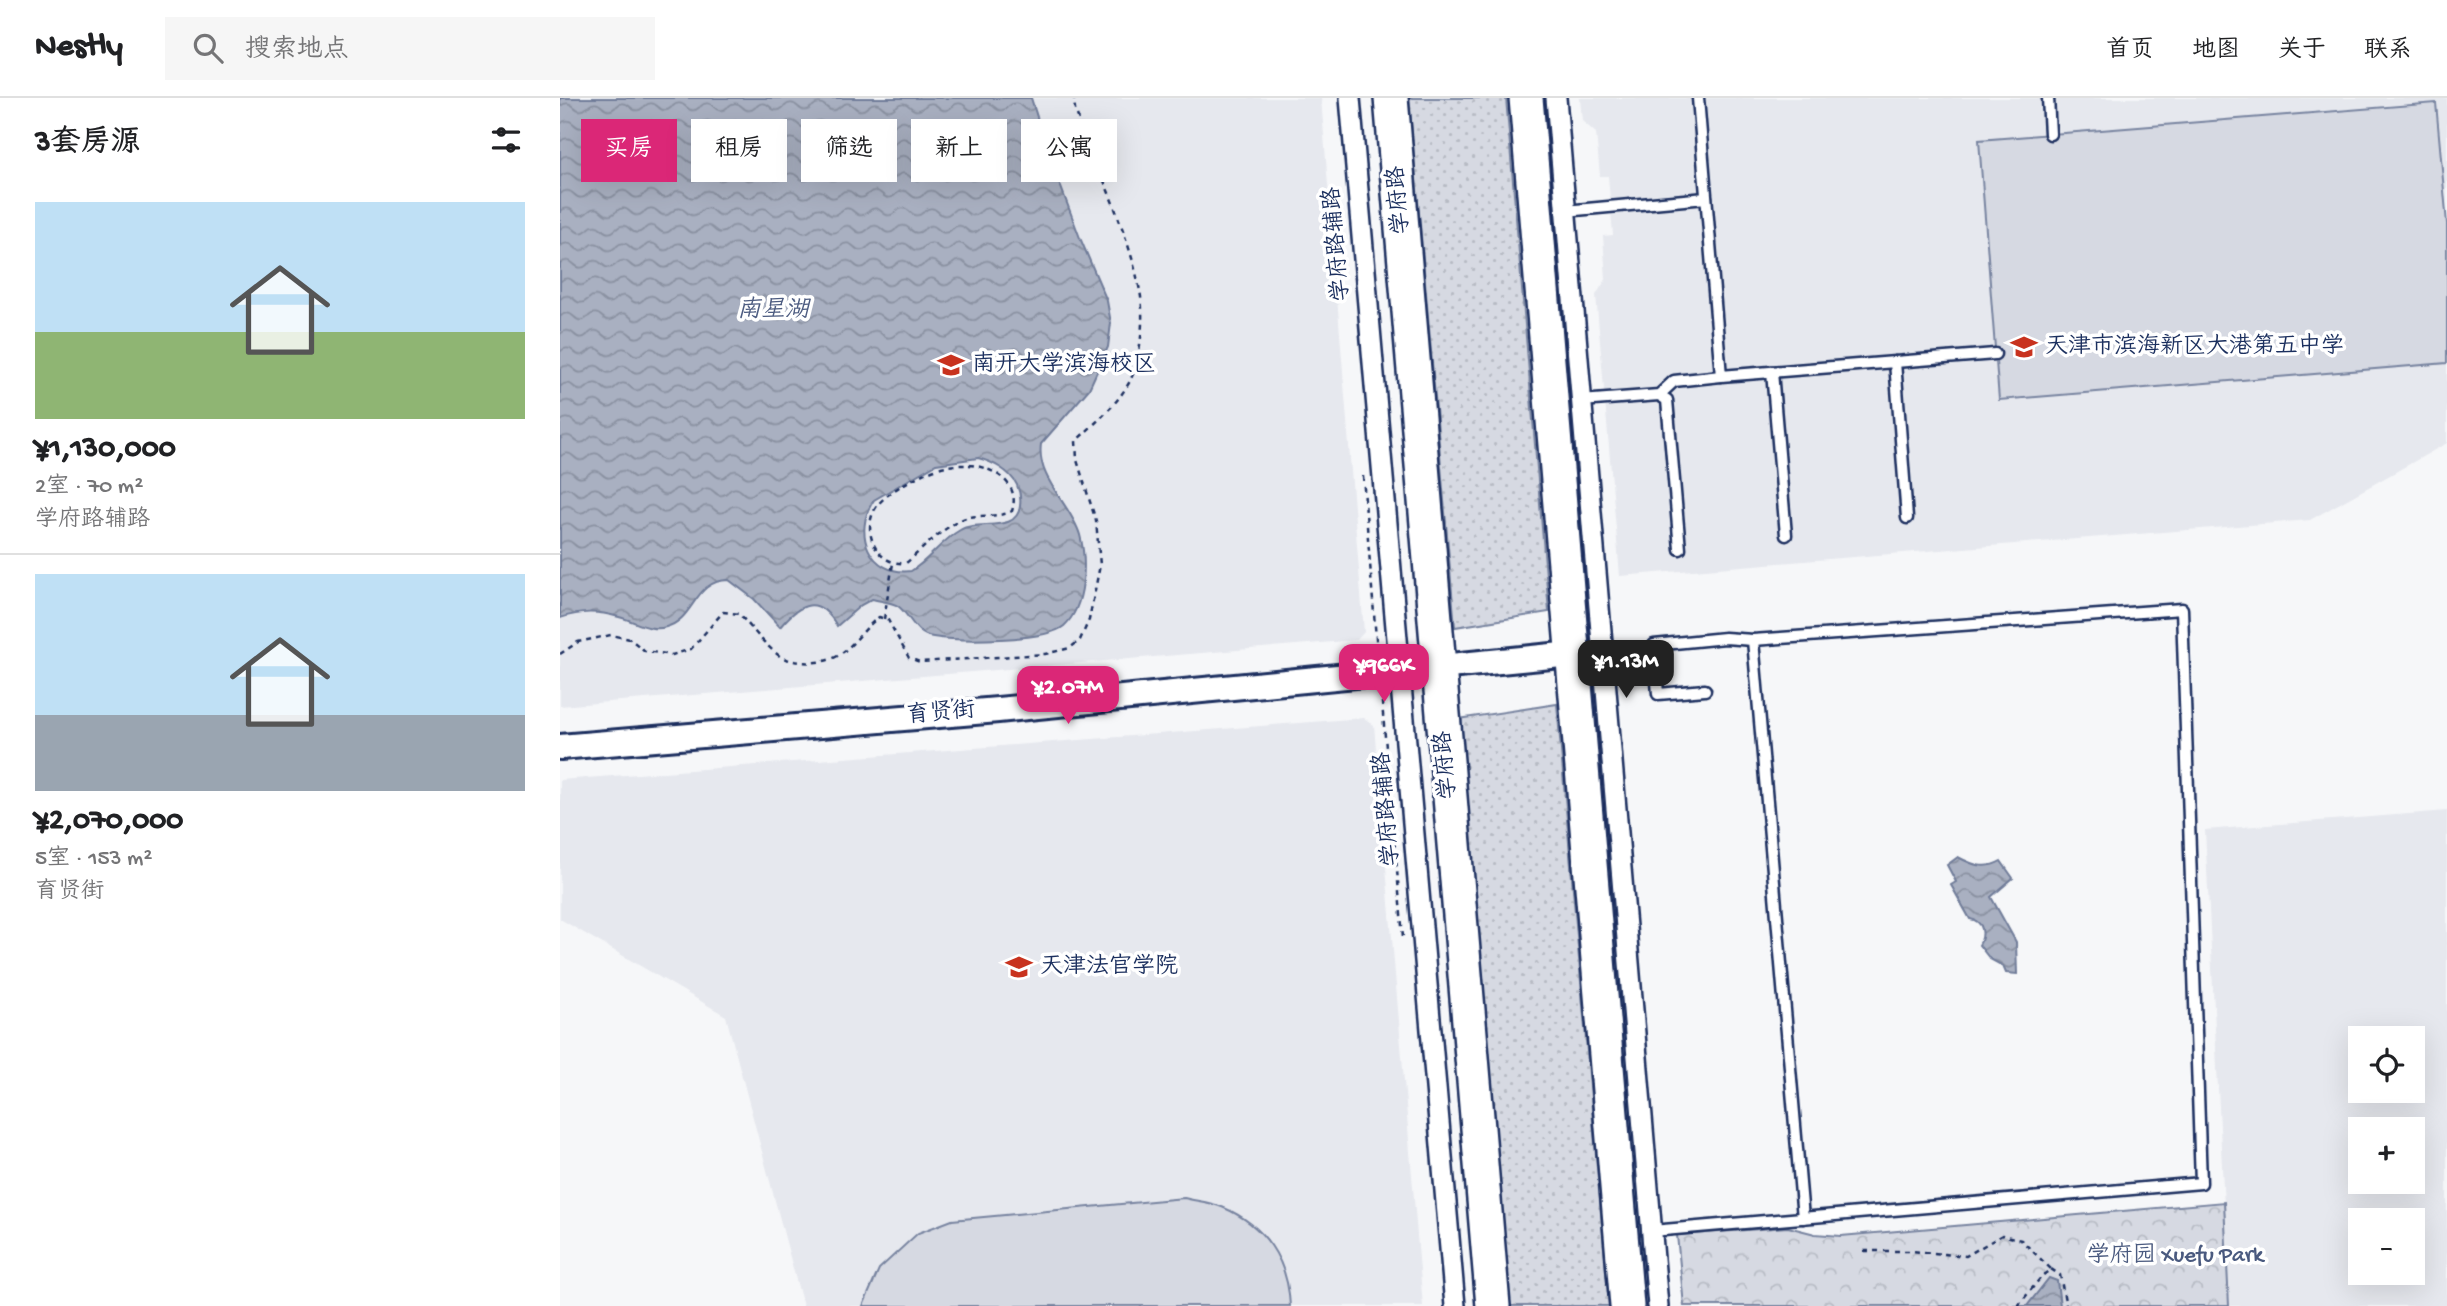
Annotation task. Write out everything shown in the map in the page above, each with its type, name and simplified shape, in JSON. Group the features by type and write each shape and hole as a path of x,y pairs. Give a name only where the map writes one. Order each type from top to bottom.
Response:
{"highway":[{"name":"学府路","path":"1391,98 1493,1306"},
{"path":"1526,98 1627,1306"}],"street":[{"name":"学府路辅路","path":"1350,98 1455,1306"},
{"path":"1556,98 1658,1306"},
{"name":"育贤街","path":"560,747 998,710 1572,654"}],"lane":[{"path":"1698,98 1721,376"},
{"path":"2048,98 2050,134"},
{"path":"1565,211 1706,198"},
{"path":"1659,395 1674,381 1995,354"},
{"path":"1895,362 1907,518"},
{"path":"1772,372 1786,535"},
{"path":"1581,401 1659,395 1667,400 1680,549"},
{"path":"1652,1231 2201,1183 2182,609 1754,640 1725,638 1654,645 1658,694 1705,690"},
{"path":"1754,640 1803,1218"}],"path":[{"path":"893,564 885,616 909,657 920,662 1045,654 1070,648 1080,640 1089,620 1100,565 1096,521 1077,460 1076,441 1112,408 1130,380 1141,345 1141,294 1131,254 1075,110 1074,98"},
{"path":"945,466 985,466 1005,479 1013,496 1012,511 965,518 949,527 906,563 893,564 875,549 871,540 871,520 875,508 893,491 945,466"},
{"path":"560,654 578,642 611,635 630,639 645,651 672,654 691,649 723,612 739,614 778,656 809,664 836,657 855,642 869,624 885,616"},
{"path":"1864,1251 1912,1251 1966,1256 2002,1234 2021,1240 2060,1275 2066,1306"},
{"path":"2018,1306 2042,1276 2052,1269"}],"shaded area":[{"name":"南开大学滨海校区","path":"560,98 1321,98 1364,632 1357,640 560,706"},
{"name":"天津市滨海新区大港第五中学","path":"1580,98 2447,98 2447,443 2310,520 1620,576 1596,295 1606,279 1603,236 1613,235 1608,176 1600,176 1596,133 1582,121"},
{"name":"天津法官学院","path":"1364,718 1374,725 1423,1306 803,1306 726,1016 560,919 560,780"},
{"path":"2447,811 2447,1306 2229,1306 2205,830"}],"green space":[{"path":"1409,98 1506,98 1549,612 1455,627"},
{"path":"2436,103 2447,224 2447,363 1999,400 1979,140"},
{"path":"1557,704 1609,1306 1507,1306 1458,719"},
{"path":"1184,1198 1222,1207 1262,1234 1279,1259 1285,1274 1290,1306 863,1306 879,1269 918,1233 952,1220"},
{"name":"学府园 Xuefu Park","path":"2224,1202 2229,1306 1684,1306 1677,1235 1788,1227 1815,1234 1841,1236"}],"water":[{"name":"南星湖","path":"560,98 1031,98 1038,119 1021,119 1021,182 1059,182 1107,301 1111,323 1108,347 1089,389 1041,444 1044,469 1076,524 1084,557 1081,595 1077,607 1064,626 1054,631 1021,638 933,637 917,629 898,606 872,599 837,626 823,609 809,606 795,612 780,627 754,599 729,580 708,586 683,617 666,627 648,627 619,617 596,613 560,618","holes":["978,458 1006,471 1017,485 1020,506 1012,520 960,530 911,571 896,571 884,567 875,559 865,538 868,512 874,500 936,464"]},
{"path":"1958,857 1979,865 2001,861 2013,878 1991,897 2016,942 2017,974 2006,973 2003,966 1990,959 1979,945 1982,937 1981,925 1970,919 1951,885 1956,882 1947,865"},
{"path":"2049,1278 2057,1281 2060,1306 2027,1306"}],"place":[{"name":"天津市滨海新区大港第五中学","path":"2024,347"},
{"name":"南开大学滨海校区","path":"951,365"},
{"name":"天津法官学院","path":"1019,967"}]}
